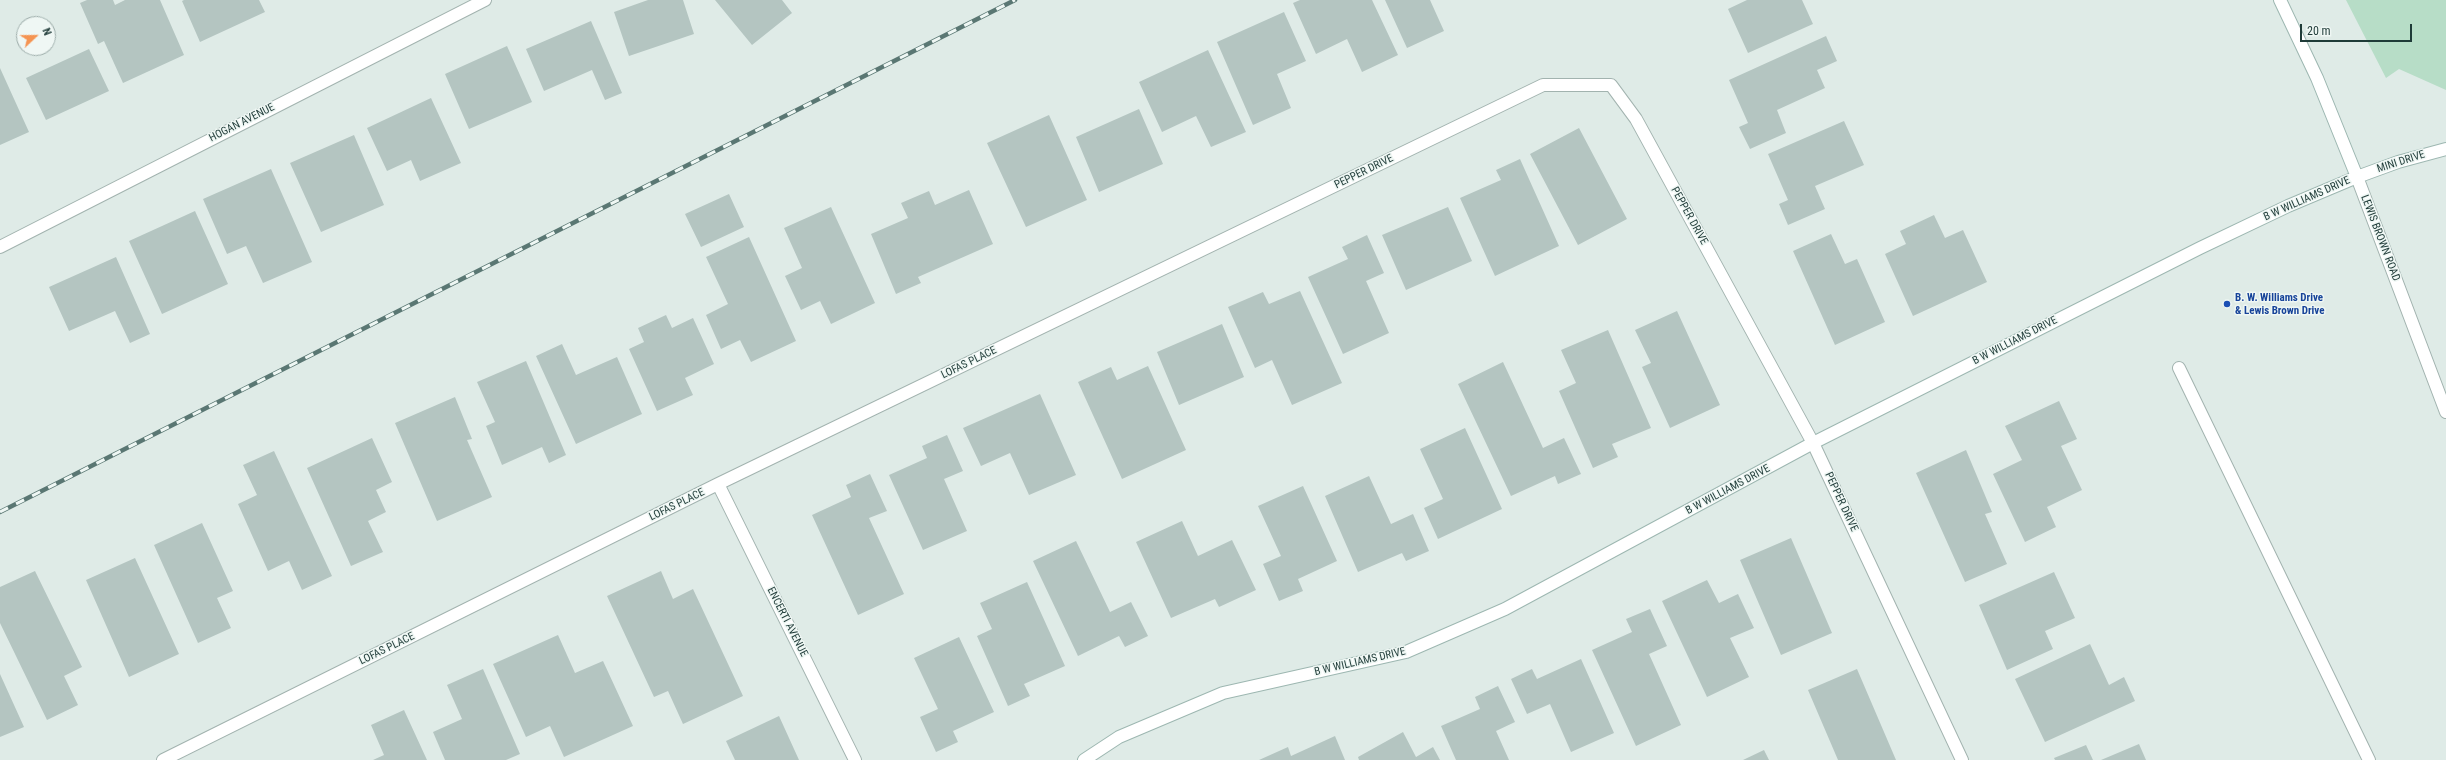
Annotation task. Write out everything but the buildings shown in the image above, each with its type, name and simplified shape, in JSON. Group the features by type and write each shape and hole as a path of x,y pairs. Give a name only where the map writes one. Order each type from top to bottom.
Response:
{"street":[{"name":"HOGAN AVENUE","path":"0,247 485,0"},
{"name":"LEWIS BROWN ROAD","path":"2280,0 2318,78 2446,412"},
{"name":"PEPPER DRIVE","path":"1193,254 1543,85 1611,85 1636,119 1813,444 1962,760"},
{"name":"MINI DRIVE","path":"2357,177 2398,162 2446,149"},
{"name":"B W WILLIAMS DRIVE","path":"1084,760 1119,737 1223,693 1406,652 1506,609 1813,444 2193,252 2288,206 2357,177"},
{"name":"LOFAS PLACE","path":"163,760 718,484 1193,254"},
{"path":"2179,368 2369,760"},
{"name":"ENCERTI AVENUE","path":"718,484 856,760"}],"green space":[{"path":"2346,0 2446,0 2446,90 2399,69 2386,78"}],"railway":[{"path":"0,512 1015,0"}],"place":[{"name":"B. W. Williams Drive & Lewis Brown Drive","path":"2227,304"}]}
